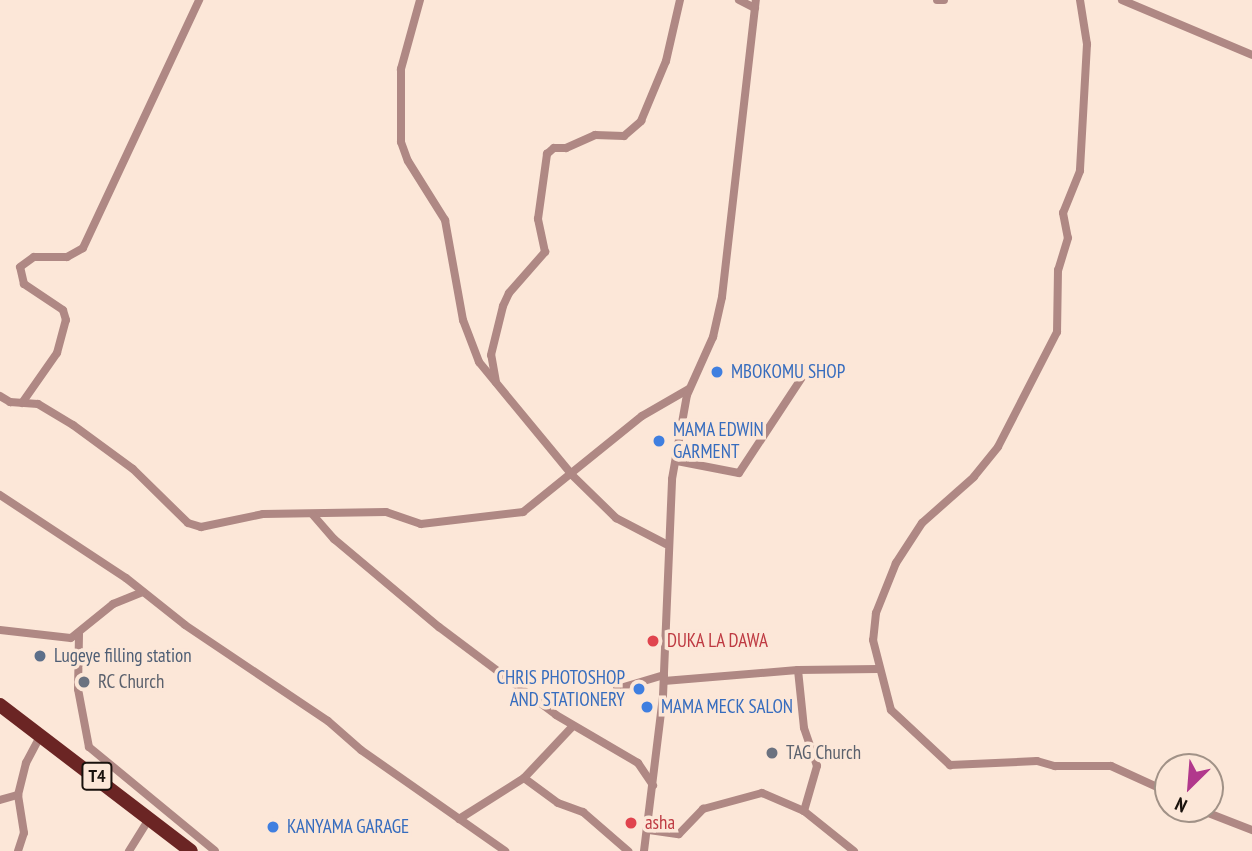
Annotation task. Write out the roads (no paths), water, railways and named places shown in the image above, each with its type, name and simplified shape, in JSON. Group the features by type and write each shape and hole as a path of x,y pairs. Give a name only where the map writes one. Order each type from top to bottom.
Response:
{"highway":[{"name":"T4","path":"0,705 191,851"}],"street":[{"path":"22,402 57,353 66,320 63,310 24,284 20,267 34,257 67,257 83,248 200,0"},
{"path":"420,0 401,69 401,142 408,161 445,220 464,327 479,362 572,475 616,518 666,544"},
{"path":"496,384 491,355 503,306 509,292 545,253 538,219 547,154 595,135 624,136 641,121 666,61 680,0"},
{"path":"644,851 649,830 664,678 666,544 690,389 713,337 722,297 756,4 739,0"},
{"path":"937,0 944,0"},
{"path":"1080,0 1087,44 1080,171 1063,213 1068,238 1058,270 1057,332 998,447 974,477 922,523 896,563 876,613 873,640 878,669 891,710 950,765 1037,761 1055,766 1111,766 1154,786"},
{"path":"1122,0 1252,55"},
{"path":"677,461 738,473 802,379"},
{"path":"0,396 46,408 96,441 195,526 236,517 386,512 421,524 501,517 531,509 642,416 690,389"},
{"path":"0,495 143,593 505,851"},
{"path":"313,515 410,604 573,726 638,763 653,785"},
{"path":"0,630 65,638 79,634 113,604 143,593"},
{"path":"79,634 78,689 89,747 215,851"},
{"path":"617,689 664,678 798,670 878,669"},
{"path":"798,670 804,728 817,765 804,811"},
{"path":"460,819 524,778 573,726"},
{"path":"18,851 24,832 18,795 26,762 41,735"},
{"path":"524,778 558,803 583,812 628,851"},
{"path":"649,830 680,834 703,809 757,793 780,798 804,811 855,851"},
{"path":"0,800 18,795"},
{"path":"129,851 150,818"},
{"path":"1224,819 1252,830"}],"place":[{"name":"MBOKOMU SHOP","path":"717,372"},
{"name":"MAMA EDWIN GARMENT","path":"659,441"},
{"name":"DUKA LA DAWA","path":"653,641"},
{"name":"Lugeye filling station","path":"40,656"},
{"name":"RC Church","path":"84,682"},
{"name":"CHRIS PHOTOSHOP AND STATIONERY","path":"639,689"},
{"name":"MAMA MECK SALON","path":"647,707"},
{"name":"TAG Church","path":"772,753"},
{"name":"asha","path":"631,823"},
{"name":"KANYAMA GARAGE","path":"273,827"}]}
